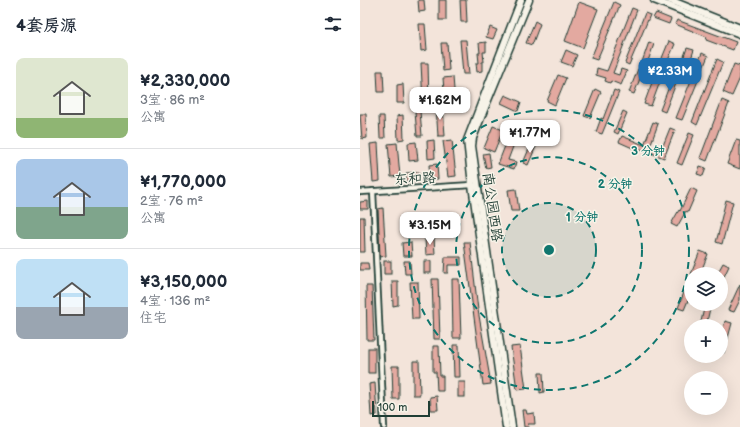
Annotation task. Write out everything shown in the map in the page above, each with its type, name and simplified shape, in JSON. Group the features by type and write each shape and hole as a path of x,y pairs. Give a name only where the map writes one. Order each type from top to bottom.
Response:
{"main road":[{"name":"南公园西路","path":"506,427 472,185 468,135 521,0"},
{"name":"南公园西路","path":"512,427 472,146 473,138 529,0"},
{"path":"654,0 740,34"},
{"path":"670,0 740,28"}],"street":[{"name":"东和路","path":"360,192 472,185"},
{"path":"372,191 384,427"}],"building":[{"path":"418,0 424,0 425,11 419,12"},
{"path":"439,0 446,0 446,20 439,20"},
{"path":"460,0 466,0 467,22 461,22"},
{"path":"579,2 598,9 583,48 565,41"},
{"path":"614,2 620,5 597,60 591,58"},
{"path":"632,8 637,10 613,73 619,75 621,69 627,71 621,85 611,81 610,83 605,81 606,78 596,75 597,68 607,71"},
{"path":"645,13 650,15 629,65 625,63"},
{"path":"656,13 671,19 669,24 653,18"},
{"path":"677,20 736,42 733,50 706,40 707,37 675,24"},
{"path":"535,21 540,24 532,45 526,43"},
{"path":"419,24 425,24 427,50 421,51"},
{"path":"490,27 497,30 493,39 486,37"},
{"path":"460,40 466,40 469,74 463,74"},
{"path":"669,41 675,44 666,65 660,63"},
{"path":"486,42 486,52 483,52 484,62 482,62 482,71 477,72 476,63 479,63 478,53 480,53 479,43"},
{"path":"649,42 654,44 647,64 642,62"},
{"path":"441,43 447,43 449,70 443,71"},
{"path":"687,48 694,50 686,73 679,70"},
{"path":"566,50 577,55 572,66 561,62"},
{"path":"702,53 708,56 682,120 676,118"},
{"path":"717,59 723,62 697,125 692,122"},
{"path":"421,63 428,63 429,103 423,103"},
{"path":"734,64 740,66 740,78 732,96 723,92"},
{"path":"638,69 643,71 634,94 629,92"},
{"path":"657,69 664,71 651,106 644,104"},
{"path":"377,71 383,71 384,92 378,92"},
{"path":"675,71 680,73 665,112 660,110"},
{"path":"558,75 566,78 555,105 547,101"},
{"path":"453,77 455,102 445,103 443,78"},
{"path":"403,84 404,103 397,103 397,85"},
{"path":"595,89 601,92 590,118 584,116"},
{"path":"614,90 619,92 602,134 596,132 601,118 603,119"},
{"path":"505,95 521,102 518,111 501,103"},
{"path":"722,100 729,103 707,161 700,158"},
{"path":"436,106 443,106 445,136 438,136"},
{"path":"420,111 422,136 417,136 415,112"},
{"path":"623,111 627,113 618,134 614,132"},
{"path":"360,114 366,114 367,138 362,139"},
{"path":"403,115 404,139 398,140 397,116"},
{"path":"379,116 384,116 385,138 380,138"},
{"path":"653,122 658,124 649,149 660,153 670,128 675,130 664,158 638,148 637,150 619,142 622,136 644,145"},
{"path":"493,126 503,130 494,152 484,148"},
{"path":"510,133 517,136 508,160 516,162 514,169 498,164"},
{"path":"689,133 694,135 682,165 677,163"},
{"path":"434,140 435,158 428,159 427,141"},
{"path":"452,140 456,176 448,177 443,141"},
{"path":"736,140 740,141 740,169 727,164"},
{"path":"416,142 418,160 409,161 408,143"},
{"path":"532,142 537,144 528,165 523,163"},
{"path":"378,143 380,181 373,182 370,144"},
{"path":"397,143 400,176 391,177 388,144"},
{"path":"489,153 491,167 486,168 483,154"},
{"path":"437,164 438,179 430,179 429,165"},
{"path":"700,166 706,168 703,176 697,174"},
{"path":"419,172 420,181 407,182 406,173"},
{"path":"691,188 697,191 688,212 686,211 677,227 671,224 679,210 680,211"},
{"path":"516,189 519,211 511,211 508,190"},
{"path":"726,200 733,202 722,244 716,242"},
{"path":"368,201 368,209 360,209 360,202"},
{"path":"383,208 386,256 380,257 378,209"},
{"path":"360,217 364,217 365,252 360,252"},
{"path":"436,217 442,217 442,227 436,227"},
{"path":"434,238 435,254 426,255 425,239"},
{"path":"411,242 412,256 403,256 402,243"},
{"path":"464,242 470,242 478,310 491,384 483,385"},
{"path":"700,251 708,254 703,267 694,267"},
{"path":"445,257 461,257 461,265 448,265 448,273 444,273"},
{"path":"384,261 391,261 391,274 384,274"},
{"path":"404,261 410,261 411,274 405,274"},
{"path":"424,261 431,261 431,273 424,273"},
{"path":"360,263 368,263 369,270 360,270"},
{"path":"723,263 729,266 728,268 721,267"},
{"path":"432,279 438,279 440,339 434,339"},
{"path":"452,279 459,279 461,338 453,338"},
{"path":"392,281 398,281 398,305 393,306"},
{"path":"410,282 418,282 419,319 412,319"},
{"path":"740,284 740,300 734,312 728,310"},
{"path":"366,286 372,286 374,340 367,340"},
{"path":"684,292 684,310 678,308"},
{"path":"703,311 709,311 708,319 702,319"},
{"path":"728,322 732,323 728,338"},
{"path":"453,345 459,345 460,377 454,377"},
{"path":"433,346 439,346 440,376 443,376 443,391 437,391 436,372 433,372"},
{"path":"520,346 526,389 517,390 511,347"},
{"path":"368,348 375,348 375,373 368,373"},
{"path":"413,361 419,361 420,395 413,395"},
{"path":"392,366 399,366 399,399 393,399"},
{"path":"539,373 543,373 544,392 540,393"},
{"path":"458,382 465,382 465,397 458,397"},
{"path":"375,383 377,415 371,416 369,384"},
{"path":"437,396 438,410 431,410 430,397"},
{"path":"522,410 526,410 527,414 534,413 535,424 528,424 529,427 524,427"}]}
